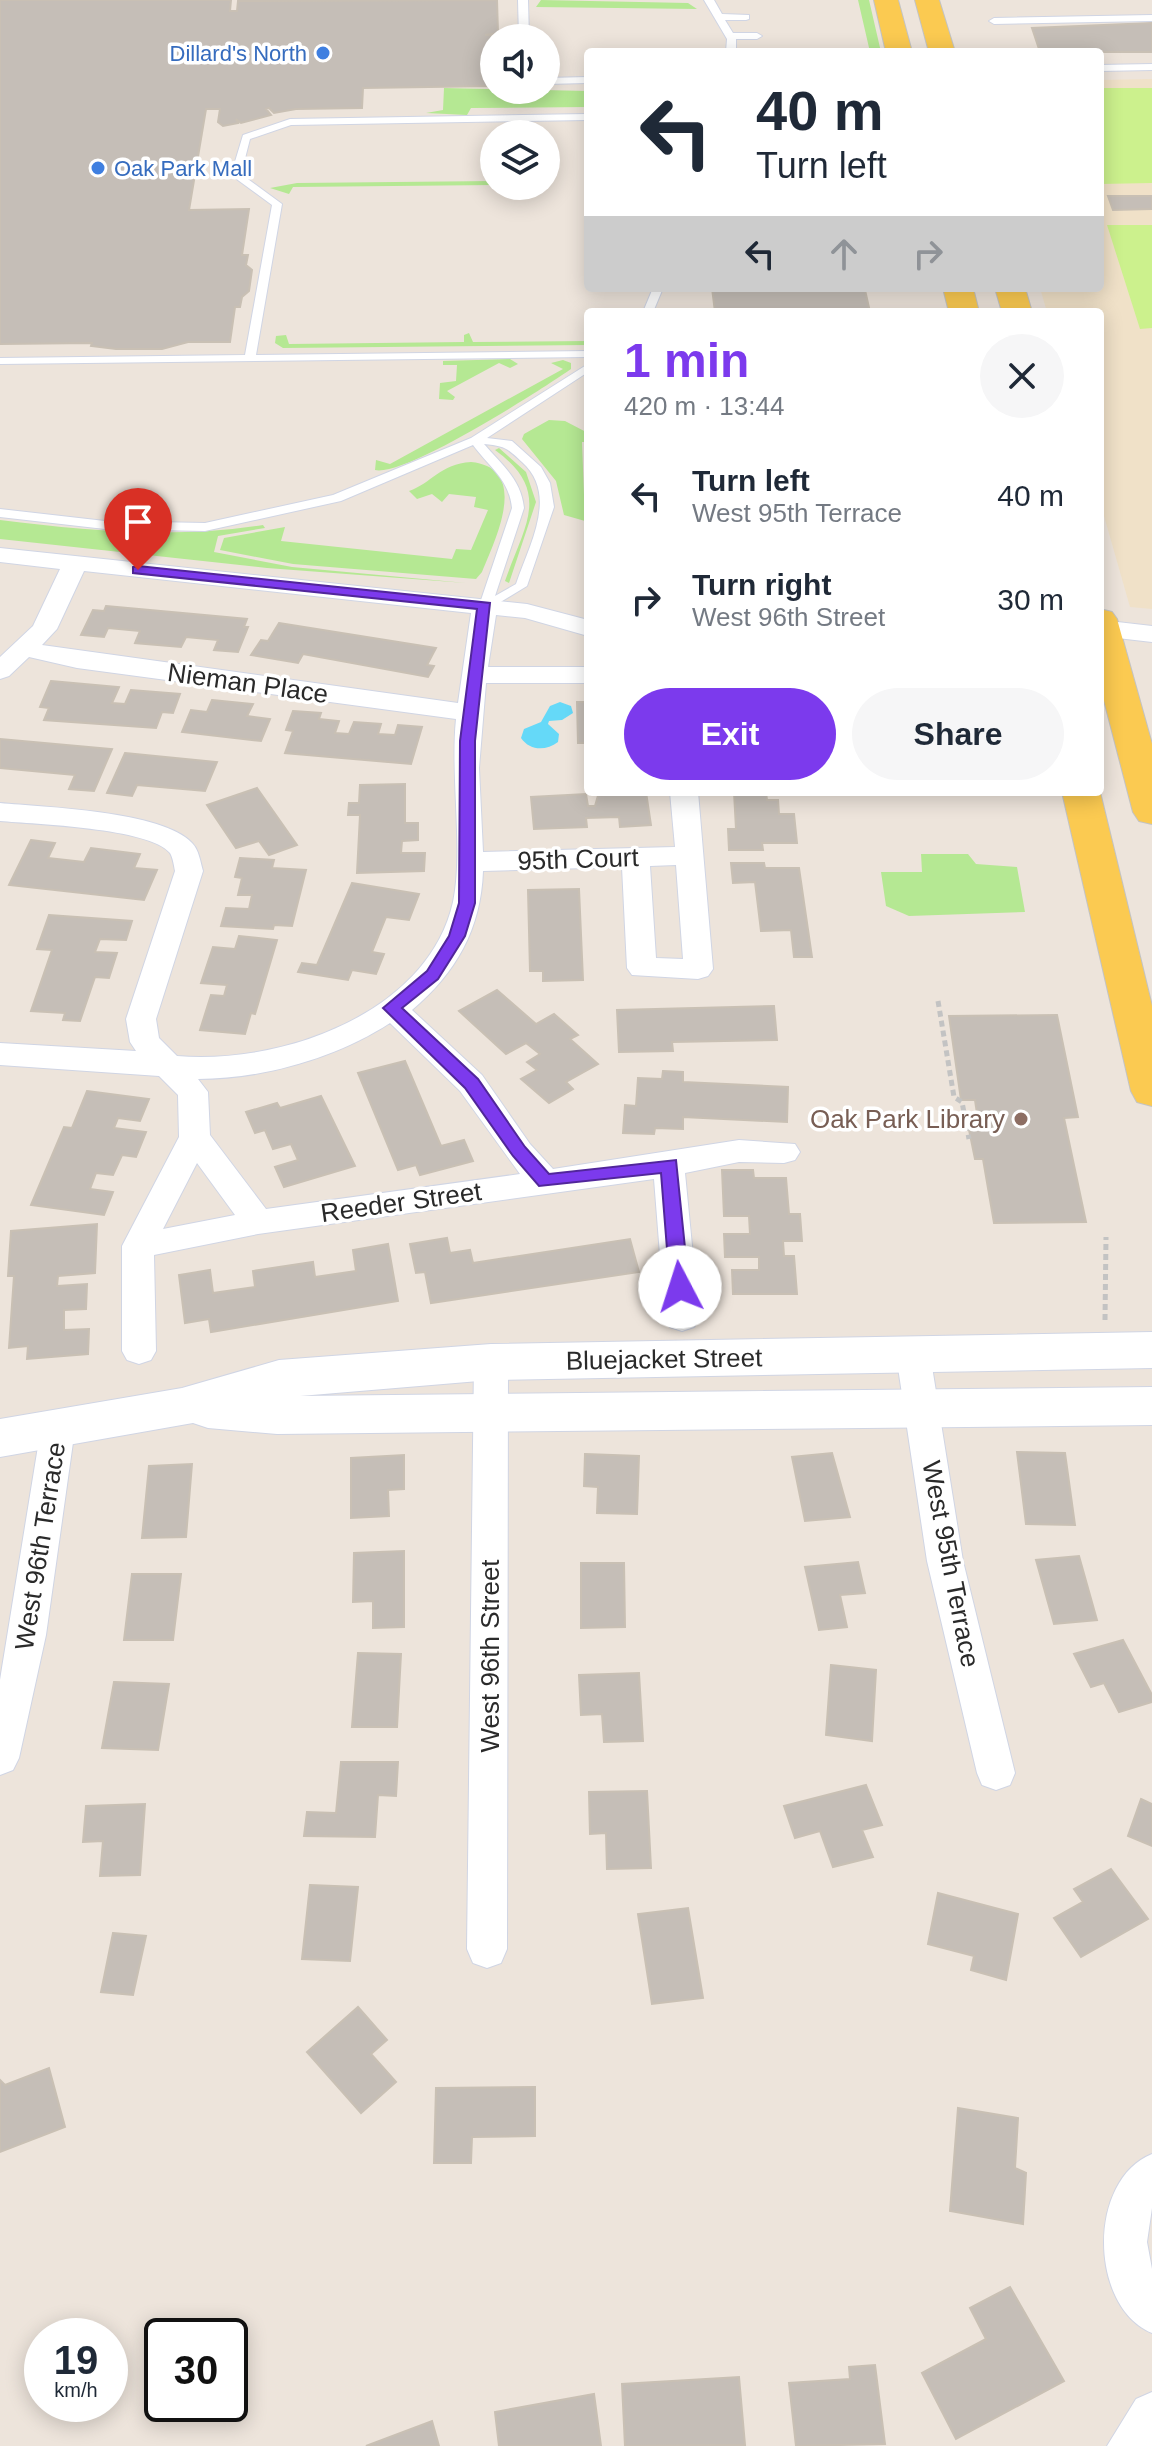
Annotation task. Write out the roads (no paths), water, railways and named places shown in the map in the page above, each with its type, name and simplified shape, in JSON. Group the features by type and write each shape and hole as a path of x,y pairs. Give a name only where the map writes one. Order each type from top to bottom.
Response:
{"main road":[{"path":"886,0 898,48"},
{"path":"927,0 941,48"},
{"path":"1104,637 1152,812"},
{"path":"1082,796 1152,1091"}],"street":[{"path":"0,555 527,611 584,627"},
{"path":"0,671 44,629 75,564"},
{"path":"0,1054 218,1067 310,1049 350,1033 392,1008 433,975 457,936 467,903 466,769 469,713 485,606"},
{"path":"527,611 584,607"},
{"path":"1104,626 1152,634"},
{"name":"Nieman Place","path":"26,649 77,660 469,713"},
{"path":"474,675 584,675"},
{"path":"635,857 642,968 698,969 684,796"},
{"path":"0,812 130,827 161,834 182,848 189,871 141,1019 145,1042 193,1092 195,1137 138,1246 139,1351"},
{"name":"95th Court","path":"469,862 688,856"},
{"path":"392,1008 471,1083 519,1152 545,1181 669,1165 739,1151 784,1152"},
{"path":"195,1137 258,1222"},
{"path":"669,1165 682,1318"},
{"name":"Reeder Street","path":"138,1246 258,1222 545,1181"},
{"name":"Bluejacket Street","path":"0,1438 182,1407 279,1379 491,1362 1152,1350"},
{"name":"West 95th Terrace","path":"913,1354 945,1561 996,1773"},
{"name":"West 96th Street","path":"487,1949 491,1362"},
{"name":"Bluejacket Street","path":"182,1407 277,1415 1152,1406"},
{"name":"West 96th Terrace","path":"0,1758 15,1702 41,1561 58,1428"},
{"path":"1152,2175 1143,2183 1129,2208 1124,2237 1128,2269 1142,2300 1152,2311"},
{"path":"1130,2446 1152,2415"}],"lane":[{"path":"523,0 524,24"},
{"path":"709,0 731,36 731,48"},
{"path":"722,17 746,17"},
{"path":"994,21 1152,18"},
{"path":"731,36 757,36"},
{"path":"1104,68 1152,67"},
{"path":"560,81 584,80"},
{"path":"250,358 277,204 236,175 246,137 290,122 584,117"},
{"path":"0,361 584,354"},
{"path":"0,513 105,525 205,527 337,498 475,440 584,370"},
{"path":"475,440 485,455 509,475 518,497 518,508 485,606"},
{"path":"475,440 508,443 537,469 547,498 521,586 485,606"}],"water":[{"path":"560,702 571,706 573,713 562,720 549,721 548,724 559,734 558,742 538,748 525,742 521,738 524,729 541,722 550,706"}],"place":[{"name":"Dillard's North","path":"323,53"},
{"name":"Oak Park Mall","path":"98,168"},
{"name":"Oak Park Library","path":"1021,1119"}]}
